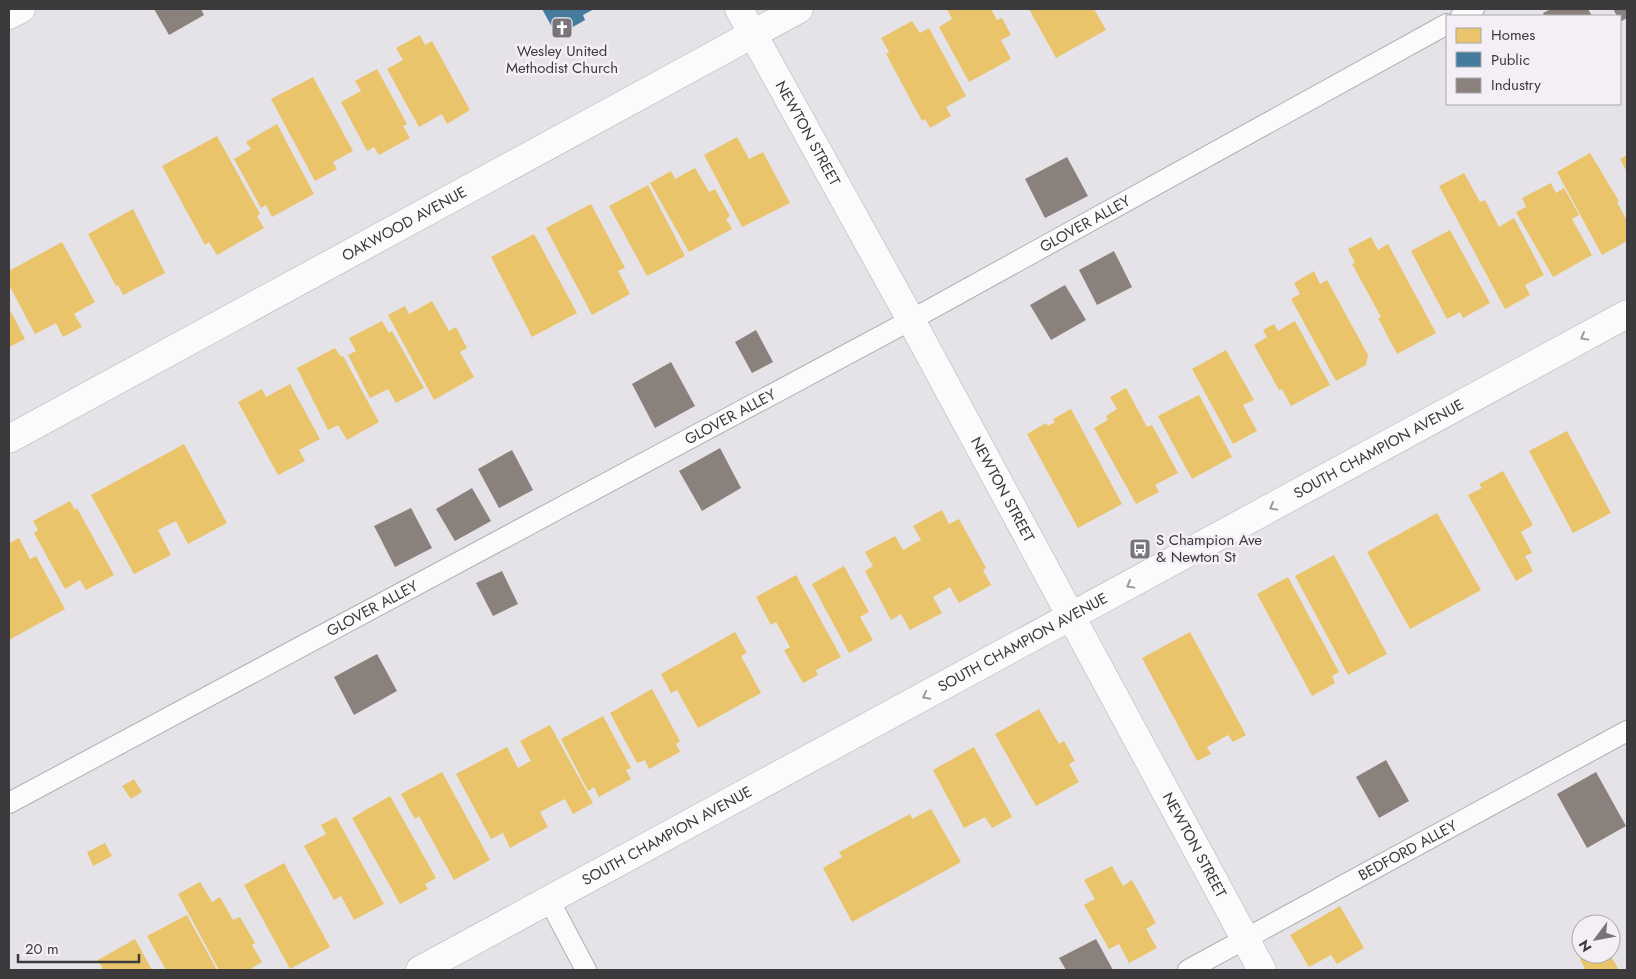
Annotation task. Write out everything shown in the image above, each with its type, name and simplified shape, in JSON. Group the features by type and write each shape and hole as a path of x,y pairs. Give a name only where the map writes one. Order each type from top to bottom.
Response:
{"street":[{"path":"9,15 21,9"},
{"name":"NEWTON STREET","path":"739,9 911,320 1262,970"},
{"name":"OAKWOOD AVENUE","path":"9,438 799,9"},
{"name":"SOUTH CHAMPION AVENUE","path":"420,970 1627,314"}],"lane":[{"path":"1462,15 1474,9"},
{"name":"GLOVER ALLEY","path":"9,803 911,320 1446,25"},
{"name":"BEDFORD ALLEY","path":"1188,970 1627,731"},
{"path":"549,900 586,970"}],"building: Homes":[{"path":"947,9 991,9 997,20 1002,18 1011,35 1001,40 1011,59 969,82 939,27 952,19"},
{"path":"1029,9 1094,9 1106,30 1056,58"},
{"path":"912,21 920,33 929,28 966,96 946,107 951,116 930,128 925,119 922,121 886,54 889,52 881,38"},
{"path":"420,35 425,45 432,41 470,110 447,124 442,114 419,127 387,69 403,60 396,48"},
{"path":"377,69 407,124 403,126 410,138 379,155 374,147 367,151 341,102 361,91 355,81"},
{"path":"313,77 353,151 333,162 337,169 315,181 271,99"},
{"path":"277,124 314,194 272,217 266,205 261,208 234,159 251,149 246,142"},
{"path":"217,136 260,214 257,216 264,228 217,255 209,242 205,245 162,166"},
{"path":"737,137 749,159 763,152 790,203 742,227 704,155"},
{"path":"1590,153 1619,201 1617,202 1627,221 1627,241 1602,255 1557,172"},
{"path":"1627,155 1627,172 1620,159"},
{"path":"695,168 709,192 715,189 730,216 726,219 732,229 689,252 650,183 671,171 675,179"},
{"path":"1464,173 1480,202 1485,200 1499,227 1514,218 1544,275 1525,285 1530,295 1505,309 1439,186"},
{"path":"1551,183 1556,193 1564,188 1579,215 1572,219 1592,255 1553,277 1516,212 1526,207 1522,198"},
{"path":"648,185 685,256 647,276 609,206"},
{"path":"591,204 625,268 618,271 630,294 592,315 546,228"},
{"path":"133,209 165,273 123,295 118,285 116,286 88,234"},
{"path":"1450,230 1490,303 1463,318 1460,312 1447,319 1411,251"},
{"path":"534,234 577,313 532,337 491,257"},
{"path":"1371,237 1378,250 1388,244 1436,333 1397,354 1378,318 1381,317 1352,264 1355,263 1348,249"},
{"path":"62,242 95,302 74,314 82,327 63,337 56,323 35,334 9,285 9,271"},
{"path":"1314,271 1320,284 1327,280 1368,355 1366,365 1336,381 1291,299 1300,294 1294,283"},
{"path":"432,301 449,331 456,327 467,348 460,352 474,377 434,400 388,315 405,306 409,314"},
{"path":"9,308 25,339 9,347"},
{"path":"382,321 389,333 392,331 424,388 396,403 388,389 370,398 348,355 356,351 349,338"},
{"path":"1295,321 1330,385 1291,406 1282,389 1279,390 1254,345 1267,337 1263,330 1274,324 1278,331"},
{"path":"335,348 341,357 343,356 379,422 347,440 338,425 328,430 297,368"},
{"path":"1226,350 1254,400 1243,405 1257,431 1233,444 1192,369"},
{"path":"290,384 320,439 299,450 305,461 278,475 238,402 262,389 266,397"},
{"path":"1126,388 1147,427 1152,425 1178,473 1155,485 1159,492 1136,504 1094,428 1108,420 1106,416 1117,409 1110,397"},
{"path":"1199,395 1232,457 1192,479 1158,416"},
{"path":"1071,409 1122,504 1078,528 1027,434 1046,423 1048,426 1055,422 1053,419"},
{"path":"1567,431 1611,513 1573,533 1529,451"},
{"path":"184,444 227,523 188,544 176,521 158,530 171,555 134,574 91,495"},
{"path":"1503,471 1533,525 1521,532 1532,553 1525,556 1533,571 1516,581 1468,495 1482,488 1479,484"},
{"path":"70,501 75,510 77,508 114,575 86,590 80,580 65,589 34,533 38,530 33,521"},
{"path":"942,510 949,524 959,519 986,568 983,570 991,585 959,603 950,587 933,597 942,613 910,630 901,614 891,620 865,571 873,566 865,552 895,536 903,550 921,540 913,526"},
{"path":"1437,513 1481,590 1410,629 1367,552"},
{"path":"19,538 30,559 36,556 65,609 9,640 9,543"},
{"path":"1334,555 1387,654 1348,675 1295,576"},
{"path":"844,566 869,612 860,617 873,640 849,653 812,584"},
{"path":"796,575 841,657 816,670 818,675 803,683 784,650 790,647 776,622 771,625 756,597"},
{"path":"1288,577 1339,672 1332,676 1335,683 1312,696 1257,594"},
{"path":"735,632 747,653 741,656 761,693 698,728 677,690 671,693 661,674"},
{"path":"1190,632 1246,735 1233,742 1228,735 1207,747 1211,754 1197,761 1142,658"},
{"path":"652,689 680,741 676,744 680,752 649,769 645,760 637,763 610,713"},
{"path":"1039,709 1059,744 1064,741 1075,761 1069,764 1079,782 1036,806 995,734"},
{"path":"603,716 631,768 626,770 631,779 599,797 594,787 588,791 561,739"},
{"path":"550,725 593,803 573,814 565,799 540,812 548,827 510,848 503,833 491,839 456,774 507,747 518,768 531,761 520,741"},
{"path":"974,747 1012,817 992,828 985,817 964,828 933,770"},
{"path":"442,772 490,860 454,880 419,816 415,819 401,794"},
{"path":"134,779 142,792 131,799 122,786"},
{"path":"390,796 436,878 425,884 428,889 400,904 352,818"},
{"path":"931,809 961,862 852,922 823,868 842,857 839,852 910,814 912,819"},
{"path":"336,817 384,904 354,920 341,896 334,900 304,846 326,834 321,825"},
{"path":"105,843 112,856 93,866 87,852"},
{"path":"284,863 330,947 290,969 244,885"},
{"path":"1112,866 1123,886 1132,880 1156,923 1146,929 1157,948 1129,963 1119,944 1109,949 1084,905 1095,899 1084,880"},
{"path":"200,882 212,902 220,897 233,920 240,917 255,943 252,945 262,962 252,968 253,970 219,970 178,894"},
{"path":"1340,906 1364,948 1337,964 1331,955 1309,967 1290,935"},
{"path":"187,915 217,970 166,970 147,936"},
{"path":"135,939 152,970 103,970 98,960"},
{"path":"1582,964 1615,964 1619,970 1582,970 1585,969"}],"building: Public":[{"name":"Wesley United Methodist Church","path":"542,9 594,9 583,15 585,20 557,36"}],"building: Industry":[{"path":"154,9 201,9 204,15 169,35"},
{"path":"1551,9 1588,9 1591,15 1544,15 1543,13"},
{"path":"1613,9 1627,9 1627,18 1621,21 1621,15 1616,15"},
{"path":"1067,157 1088,196 1045,218 1025,179"},
{"path":"1114,251 1132,287 1097,305 1079,270"},
{"path":"1065,285 1086,320 1051,340 1030,305"},
{"path":"756,330 773,362 752,373 735,342"},
{"path":"671,362 695,406 655,428 632,384"},
{"path":"720,448 741,488 702,511 679,471"},
{"path":"512,450 533,490 499,508 478,469"},
{"path":"472,488 491,521 455,541 436,509"},
{"path":"411,508 432,548 395,567 374,526"},
{"path":"502,571 518,604 493,616 476,583"},
{"path":"377,654 397,691 354,715 334,677"},
{"path":"1386,760 1409,801 1379,818 1356,777"},
{"path":"1596,772 1626,826 1587,848 1557,794"},
{"path":"1096,939 1113,970 1066,970 1059,958"}],"place":[{"name":"Wesley United Methodist Church","path":"562,28"},
{"name":"S Champion Ave & Newton St","path":"1140,549"}]}
